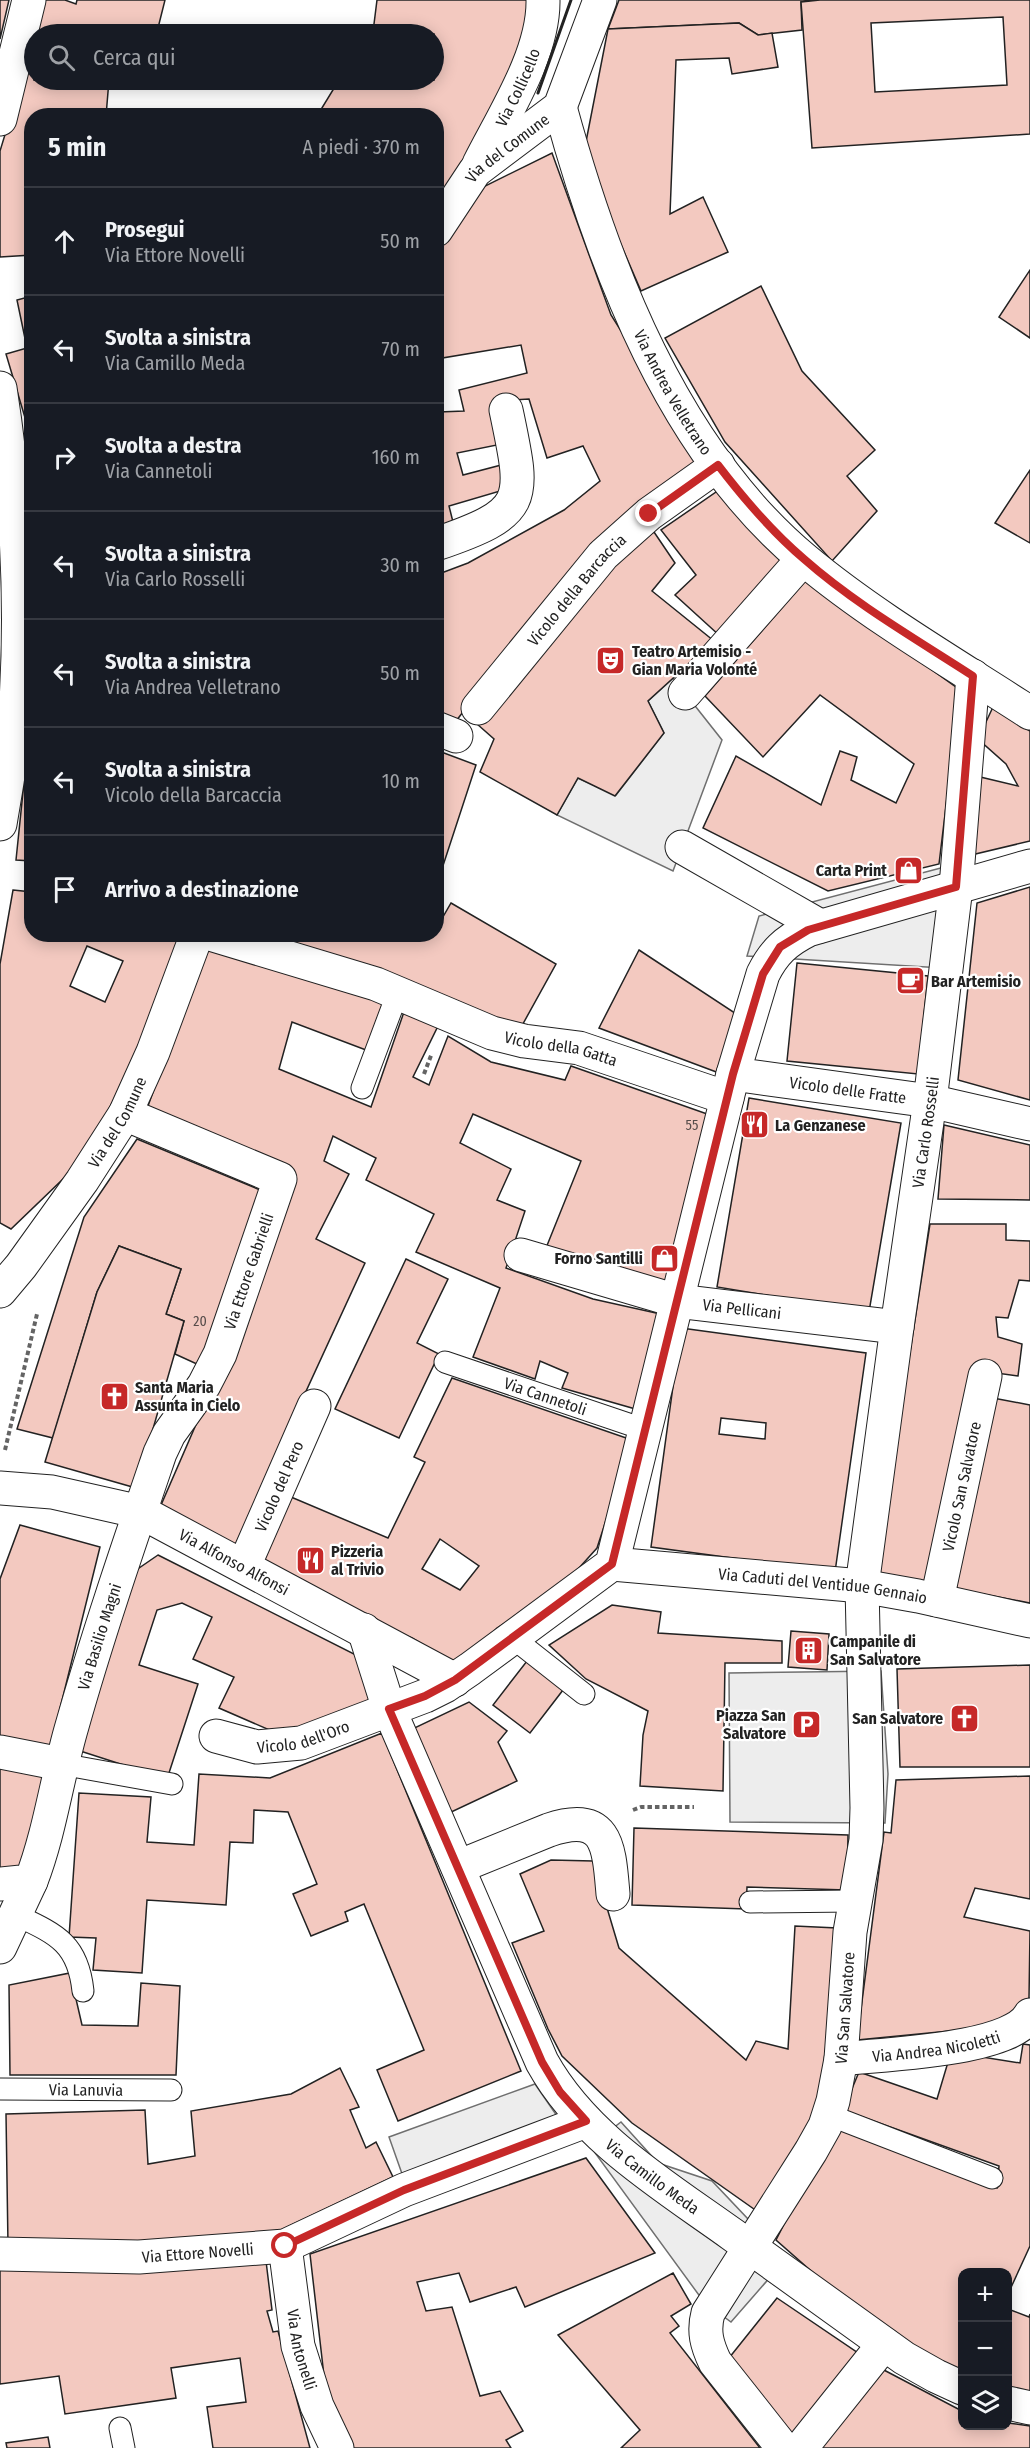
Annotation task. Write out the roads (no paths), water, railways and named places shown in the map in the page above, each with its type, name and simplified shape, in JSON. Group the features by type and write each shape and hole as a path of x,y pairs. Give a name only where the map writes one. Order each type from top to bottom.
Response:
{"street":[{"path":"0,119 29,0"},
{"name":"Via Collicello","path":"476,171 522,79 537,36 543,0"},
{"name":"Via del Comune","path":"444,218 476,171 560,108 600,0"},
{"name":"Via Andrea Velletrano","path":"560,108 590,207 627,302 667,385 702,444 718,465 756,513 803,559 854,597 1030,713"},
{"path":"0,388 5,469 19,567 19,636 15,718 0,824"},
{"path":"444,541 495,519 510,507 516,498 519,487 518,467 506,410"},
{"name":"Vicolo della Barcaccia","path":"478,708 590,568 610,547 657,508 718,465"},
{"path":"685,693 803,559"},
{"name":"Via Carlo Rosselli","path":"862,1586 930,1101 956,887 973,676"},
{"path":"682,847 820,927"},
{"path":"389,1709 425,1696 455,1680 612,1564 730,1086 763,974 770,960 780,947 792,938 820,927 1030,866"},
{"name":"Via del Comune","path":"0,1291 21,1266 87,1173 125,1114 153,1052 194,942"},
{"name":"Vicolo della Gatta","path":"237,942 337,971 398,992 492,1033 524,1041 579,1048 730,1086"},
{"name":"Vicolo delle Fratte","path":"730,1086 930,1101 1030,1124"},
{"name":"Via Ettore Gabrielli","path":"125,1114 280,1179 227,1336 212,1371 169,1434 160,1453 141,1512"},
{"name":"Via Pellicani","path":"521,1255 677,1301 897,1327"},
{"name":"Vicolo San Salvatore","path":"937,1600 985,1376"},
{"name":"Vicolo del Pero","path":"244,1566 314,1406"},
{"name":"Via Alfonso Alfonsi","path":"1,1474 52,1492 141,1512 455,1680"},
{"name":"Via Basilio Magni","path":"0,1947 16,1915 15,1883 42,1847 61,1764 98,1634 141,1512"},
{"name":"Via Caduti del Ventidue Gennaio","path":"612,1564 862,1586 1030,1621"},
{"name":"Via San Salvatore","path":"783,2448 715,2362 705,2335 708,2313 811,2151 828,2115 837,2086 854,1901 866,1840 862,1586"},
{"name":"Via Camillo Meda","path":"364,1630 389,1709 542,2062 560,2092 586,2121 662,2184 884,2344 921,2368 958,2386"},
{"name":"Vicolo dell'Oro","path":"216,1736 257,1747 301,1743 389,1709"},
{"path":"0,1752 61,1764"},
{"path":"458,1867 563,1825 585,1824 594,1827 605,1841 610,1862 613,1894"},
{"name":"Via Andrea Nicoletti","path":"841,2058 976,2044 1012,2032 1029,2018"},
{"name":"Via Ettore Novelli","path":"0,2254 129,2257 285,2246 404,2190 586,2121"},
{"name":"Via Antonelli","path":"285,2246 298,2346 317,2406 337,2448"},
{"path":"801,2448 884,2344"},
{"path":"1012,2404 1030,2409"}],"lane":[{"path":"362,1088 398,992"},
{"name":"Via Cannetoli","path":"445,1362 645,1430"},
{"path":"513,1638 584,1694"},
{"path":"61,1764 172,1784"},
{"path":"750,1902 854,1901"},
{"path":"16,1915 63,1940 77,1961 83,1991"},
{"name":"Via Lanuvia","path":"0,2089 171,2090"},
{"path":"828,2115 992,2178"}],"place":[{"name":"Teatro Artemisio - Gian Maria Volonté","path":"611,660"},
{"name":"Carta Print","path":"908,870"},
{"name":"Bar Artemisio","path":"910,981"},
{"name":"La Genzanese","path":"754,1125"},
{"name":"Forno Santilli","path":"664,1258"},
{"name":"Santa Maria Assunta in Cielo","path":"114,1396"},
{"name":"Pizzeria al Trivio","path":"310,1560"},
{"name":"Campanile di San Salvatore","path":"809,1650"},
{"name":"San Salvatore","path":"964,1718"},
{"name":"Piazza San Salvatore","path":"807,1724"}]}
